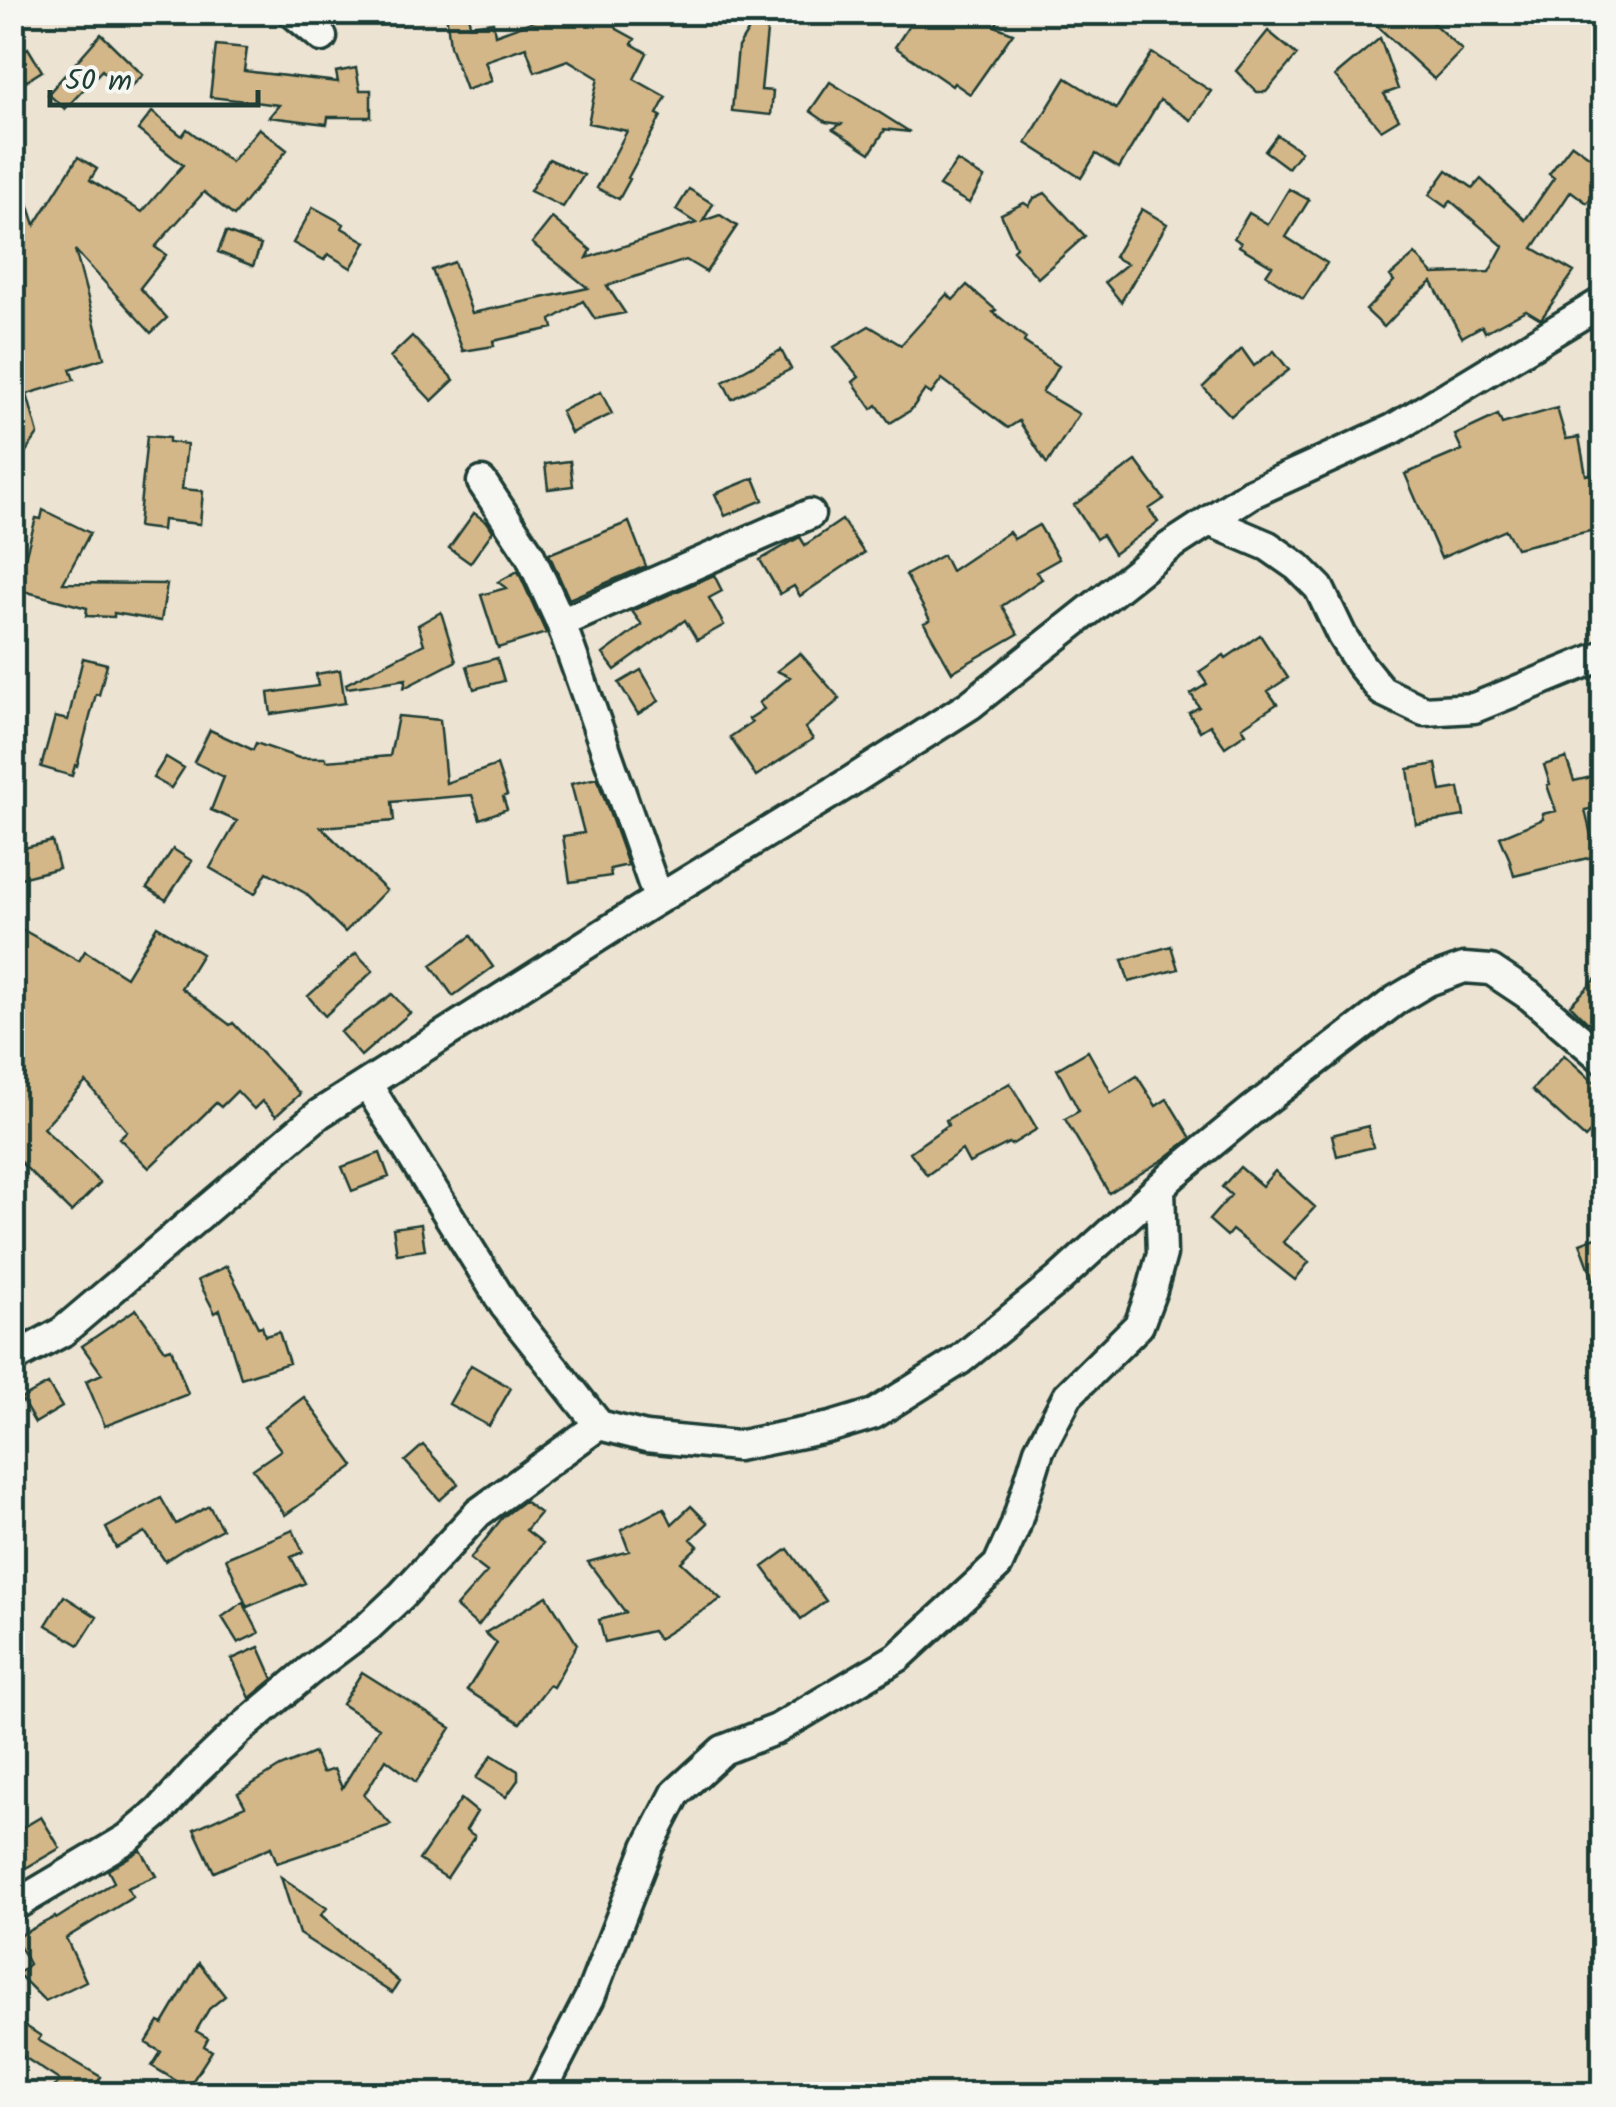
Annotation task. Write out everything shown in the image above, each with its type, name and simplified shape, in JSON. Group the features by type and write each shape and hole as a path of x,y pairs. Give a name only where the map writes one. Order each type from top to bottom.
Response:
{"street":[{"path":"292,12 322,37"},
{"path":"12,1358 62,1332 319,1114 970,706 1208,521 1250,494 1393,429 1604,302"},
{"path":"482,482 529,553 560,623 658,898"},
{"path":"560,623 810,514"},
{"path":"1208,521 1268,546 1298,567 1319,588 1351,650 1382,691 1424,711 1474,708 1604,655"},
{"path":"366,1084 506,1306 599,1425 646,1436 737,1446 832,1427 874,1414 960,1360 1251,1111 1396,1000 1428,981 1464,968 1491,970 1530,996 1604,1060"},
{"path":"540,2094 590,1997 648,1846 676,1793 723,1750 777,1729 898,1657 998,1565 1039,1450 1068,1395 1139,1325 1162,1254 1160,1188"},
{"path":"12,1907 128,1838 160,1812 236,1733 369,1626 478,1512 599,1425"}],"building":[{"path":"446,12 468,12 470,25 493,22 495,35 545,17 543,12 574,12 579,25 609,12 617,29 635,39 632,44 647,53 634,79 666,97 657,114 661,116 619,199 597,188 627,131 588,123 598,78 568,60 535,72 526,47 485,61 492,81 466,90 450,46"},
{"path":"760,12 769,12 761,90 773,91 771,115 732,111 738,47"},
{"path":"918,12 1003,12 995,26 1013,33 970,94 895,47"},
{"path":"1362,12 1421,12 1462,50 1434,79"},
{"path":"1268,31 1297,55 1266,92 1257,92 1236,71"},
{"path":"101,34 143,75 130,88 120,87 102,70 65,109 48,94"},
{"path":"1380,38 1398,89 1384,94 1399,119 1381,130 1335,76"},
{"path":"216,45 247,48 244,71 338,82 336,72 356,68 360,90 371,90 371,117 328,117 327,124 269,117 279,105 210,97"},
{"path":"28,48 42,71 12,90 12,58"},
{"path":"1152,53 1211,91 1191,120 1160,100 1119,168 1096,154 1081,178 1026,143 1066,78 1116,109"},
{"path":"830,82 910,132 883,129 870,153 833,129 841,124 826,122 810,111"},
{"path":"152,112 182,136 187,129 231,162 259,128 287,150 234,216 204,192 155,247 166,255 140,288 167,318 151,333 75,250 104,358 70,369 74,380 27,394 38,434 12,472 12,169 17,169 35,225 78,157 97,169 90,180 142,212 183,165 138,130"},
{"path":"1277,135 1301,151 1288,168 1265,151"},
{"path":"1572,144 1604,167 1604,181 1587,203 1571,191 1533,248 1574,272 1541,319 1526,310 1485,332 1482,326 1462,337 1432,282 1384,327 1366,310 1394,281 1390,276 1415,254 1433,274 1489,272 1503,246 1451,201 1446,207 1429,195 1447,170 1473,188 1481,179 1525,220 1554,178 1549,174"},
{"path":"549,159 584,175 563,207 530,191"},
{"path":"957,161 984,178 969,203 939,186"},
{"path":"689,189 713,204 703,221 720,215 737,226 706,272 686,260 607,286 625,313 595,319 583,301 551,320 553,328 463,351 432,270 454,262 472,313 588,288 532,243 552,218 591,250 587,258 696,223 676,210"},
{"path":"1289,189 1309,200 1286,237 1327,263 1303,299 1266,275 1272,266 1239,246 1241,243 1234,238 1249,213 1268,224"},
{"path":"1045,193 1085,236 1038,278 1013,250 1016,247 1001,214 1024,203 1029,206 1034,198"},
{"path":"313,207 366,242 351,268 328,254 324,260 293,243"},
{"path":"1142,209 1167,224 1121,302 1105,282 1127,264 1114,257"},
{"path":"226,232 261,245 253,266 218,252"},
{"path":"967,285 1026,338 1024,342 1059,366 1042,392 1079,414 1047,464 1019,421 1008,428 942,379 931,394 925,390 911,410 890,423 877,405 872,409 853,382 859,377 834,347 869,326 901,345 947,294 953,300"},
{"path":"412,336 454,380 432,401 390,357"},
{"path":"1242,349 1254,366 1274,351 1289,370 1231,416 1203,387"},
{"path":"781,350 791,369 732,399 723,382"},
{"path":"601,392 612,414 571,433 561,411"},
{"path":"1557,408 1566,439 1579,437 1603,528 1516,548 1506,530 1441,558 1405,474 1462,450 1455,435 1498,415 1502,424"},
{"path":"147,436 187,444 182,489 203,491 200,524 163,520 162,530 138,527"},
{"path":"570,461 573,486 548,489 545,464"},
{"path":"1136,461 1164,499 1149,509 1158,522 1114,554 1102,535 1096,539 1074,505"},
{"path":"754,478 763,500 725,516 715,494"},
{"path":"43,510 90,533 63,583 167,584 161,621 114,613 114,617 86,616 87,608 12,588 12,559 23,565 36,518 41,519"},
{"path":"474,513 493,531 470,563 449,548"},
{"path":"842,520 864,553 800,596 794,586 780,594 760,560 800,537 805,545"},
{"path":"629,522 646,566 569,599 549,554"},
{"path":"1039,525 1059,559 1036,572 1042,579 1002,606 1018,634 952,672 924,623 930,620 906,575 943,555 951,571 1009,532 1014,539"},
{"path":"518,571 546,633 498,648 481,595 506,588 498,582"},
{"path":"714,575 722,591 709,598 724,625 697,640 685,620 615,670 603,654 642,625 632,611"},
{"path":"441,612 456,661 404,688 406,679 347,688 346,684 424,644 418,625"},
{"path":"1260,635 1288,678 1268,691 1277,704 1242,727 1246,733 1225,747 1210,725 1200,731 1189,713 1199,707 1191,694 1207,684 1199,672"},
{"path":"800,653 840,699 805,728 813,739 756,776 730,737 764,709 759,703 790,677 777,671"},
{"path":"83,658 107,664 72,776 41,767 55,717 68,720"},
{"path":"497,658 504,681 474,689 467,666"},
{"path":"340,670 345,703 271,714 268,693 318,686 316,674"},
{"path":"641,670 659,701 638,714 619,683"},
{"path":"398,716 440,720 446,783 497,765 507,795 503,797 507,809 480,819 472,795 392,802 394,821 321,827 386,890 345,932 305,893 267,872 255,894 210,868 237,821 211,810 224,777 194,762 210,730 253,750 256,743 299,758 326,761 390,756"},
{"path":"166,757 184,768 171,788 153,778"},
{"path":"1566,758 1574,781 1604,774 1604,806 1585,810 1596,856 1514,876 1500,837 1543,819 1542,814 1556,811 1544,765"},
{"path":"1436,764 1441,791 1459,788 1464,816 1416,824 1408,769"},
{"path":"597,778 628,865 610,869 611,876 570,882 563,836 584,833 571,784"},
{"path":"52,841 59,868 17,879 12,851"},
{"path":"173,849 192,861 166,900 147,888"},
{"path":"157,926 202,954 181,988 230,1025 233,1023 300,1094 276,1116 262,1101 254,1109 237,1091 221,1107 216,1103 149,1168 119,1138 127,1131 86,1082 43,1128 100,1183 71,1212 12,1154 12,950 23,930 79,961 85,951 126,977"},
{"path":"471,936 493,967 453,996 431,965"},
{"path":"1171,946 1178,969 1129,982 1122,960"},
{"path":"356,953 373,971 325,1016 308,996"},
{"path":"1604,971 1604,1007 1588,1023 1570,1005"},
{"path":"392,994 410,1013 361,1056 340,1032"},
{"path":"1088,1051 1111,1092 1137,1076 1156,1106 1167,1099 1191,1138 1109,1193 1065,1119 1079,1111 1057,1069"},
{"path":"1564,1055 1604,1091 1604,1118 1585,1138 1532,1090"},
{"path":"1010,1083 1037,1129 969,1163 962,1150 927,1175 910,1152 948,1125 946,1120"},
{"path":"1368,1126 1373,1147 1337,1156 1332,1135"},
{"path":"380,1153 389,1177 352,1191 342,1167"},
{"path":"1240,1167 1262,1186 1275,1171 1315,1207 1283,1242 1309,1262 1295,1280 1232,1230 1227,1236 1209,1220 1231,1195 1222,1187"},
{"path":"421,1224 425,1250 397,1254 393,1228"},
{"path":"1604,1234 1604,1300 1601,1300 1580,1243"},
{"path":"227,1266 265,1336 279,1332 289,1363 241,1378 220,1310 215,1313 198,1280"},
{"path":"136,1309 165,1350 171,1348 188,1394 105,1426 86,1381 102,1374 82,1346"},
{"path":"471,1365 511,1388 489,1426 449,1404"},
{"path":"48,1384 62,1407 35,1423 21,1399"},
{"path":"304,1397 354,1466 285,1515 253,1469 281,1450 264,1427"},
{"path":"423,1445 458,1484 440,1500 405,1461"},
{"path":"161,1498 176,1524 209,1506 222,1529 165,1561 145,1532 116,1548 106,1528"},
{"path":"524,1501 540,1513 526,1530 543,1543 478,1626 456,1607 487,1572 470,1559 503,1517"},
{"path":"691,1506 708,1523 691,1539 698,1546 681,1562 721,1599 658,1639 652,1631 605,1642 599,1620 626,1613 588,1562 629,1551 621,1530 664,1508 672,1524"},
{"path":"293,1530 303,1552 291,1557 305,1583 247,1607 226,1558"},
{"path":"788,1549 826,1601 801,1619 763,1567"},
{"path":"64,1596 97,1617 79,1645 46,1625"},
{"path":"547,1596 577,1644 553,1687 549,1685 520,1723 467,1690 497,1643 485,1633"},
{"path":"243,1602 259,1633 238,1643 222,1617"},
{"path":"259,1647 273,1679 250,1698 232,1659"},
{"path":"362,1672 451,1728 416,1782 386,1759 364,1795 391,1825 277,1863 271,1847 214,1872 194,1829 245,1806 238,1793 280,1767 314,1753 322,1773 334,1769 342,1788 379,1728 342,1704"},
{"path":"492,1755 518,1771 518,1780 506,1797 476,1778"},
{"path":"461,1799 477,1812 466,1830 475,1836 447,1878 419,1860"},
{"path":"41,1817 60,1848 12,1876 12,1834"},
{"path":"141,1850 156,1876 127,1888 133,1897 66,1938 86,1981 45,2001 18,1974 29,1964 15,1938 56,1919 114,1882 108,1870"},
{"path":"281,1877 327,1908 321,1915 399,1982 392,1993 299,1934"},
{"path":"199,1963 225,1996 209,2009 196,2031 208,2038 204,2046 212,2051 188,2088 152,2066 161,2052 146,2043 159,2022 163,2024"},
{"path":"12,2017 41,2036 38,2040 101,2077 90,2094 66,2094 54,2088 59,2080 12,2049"}]}
